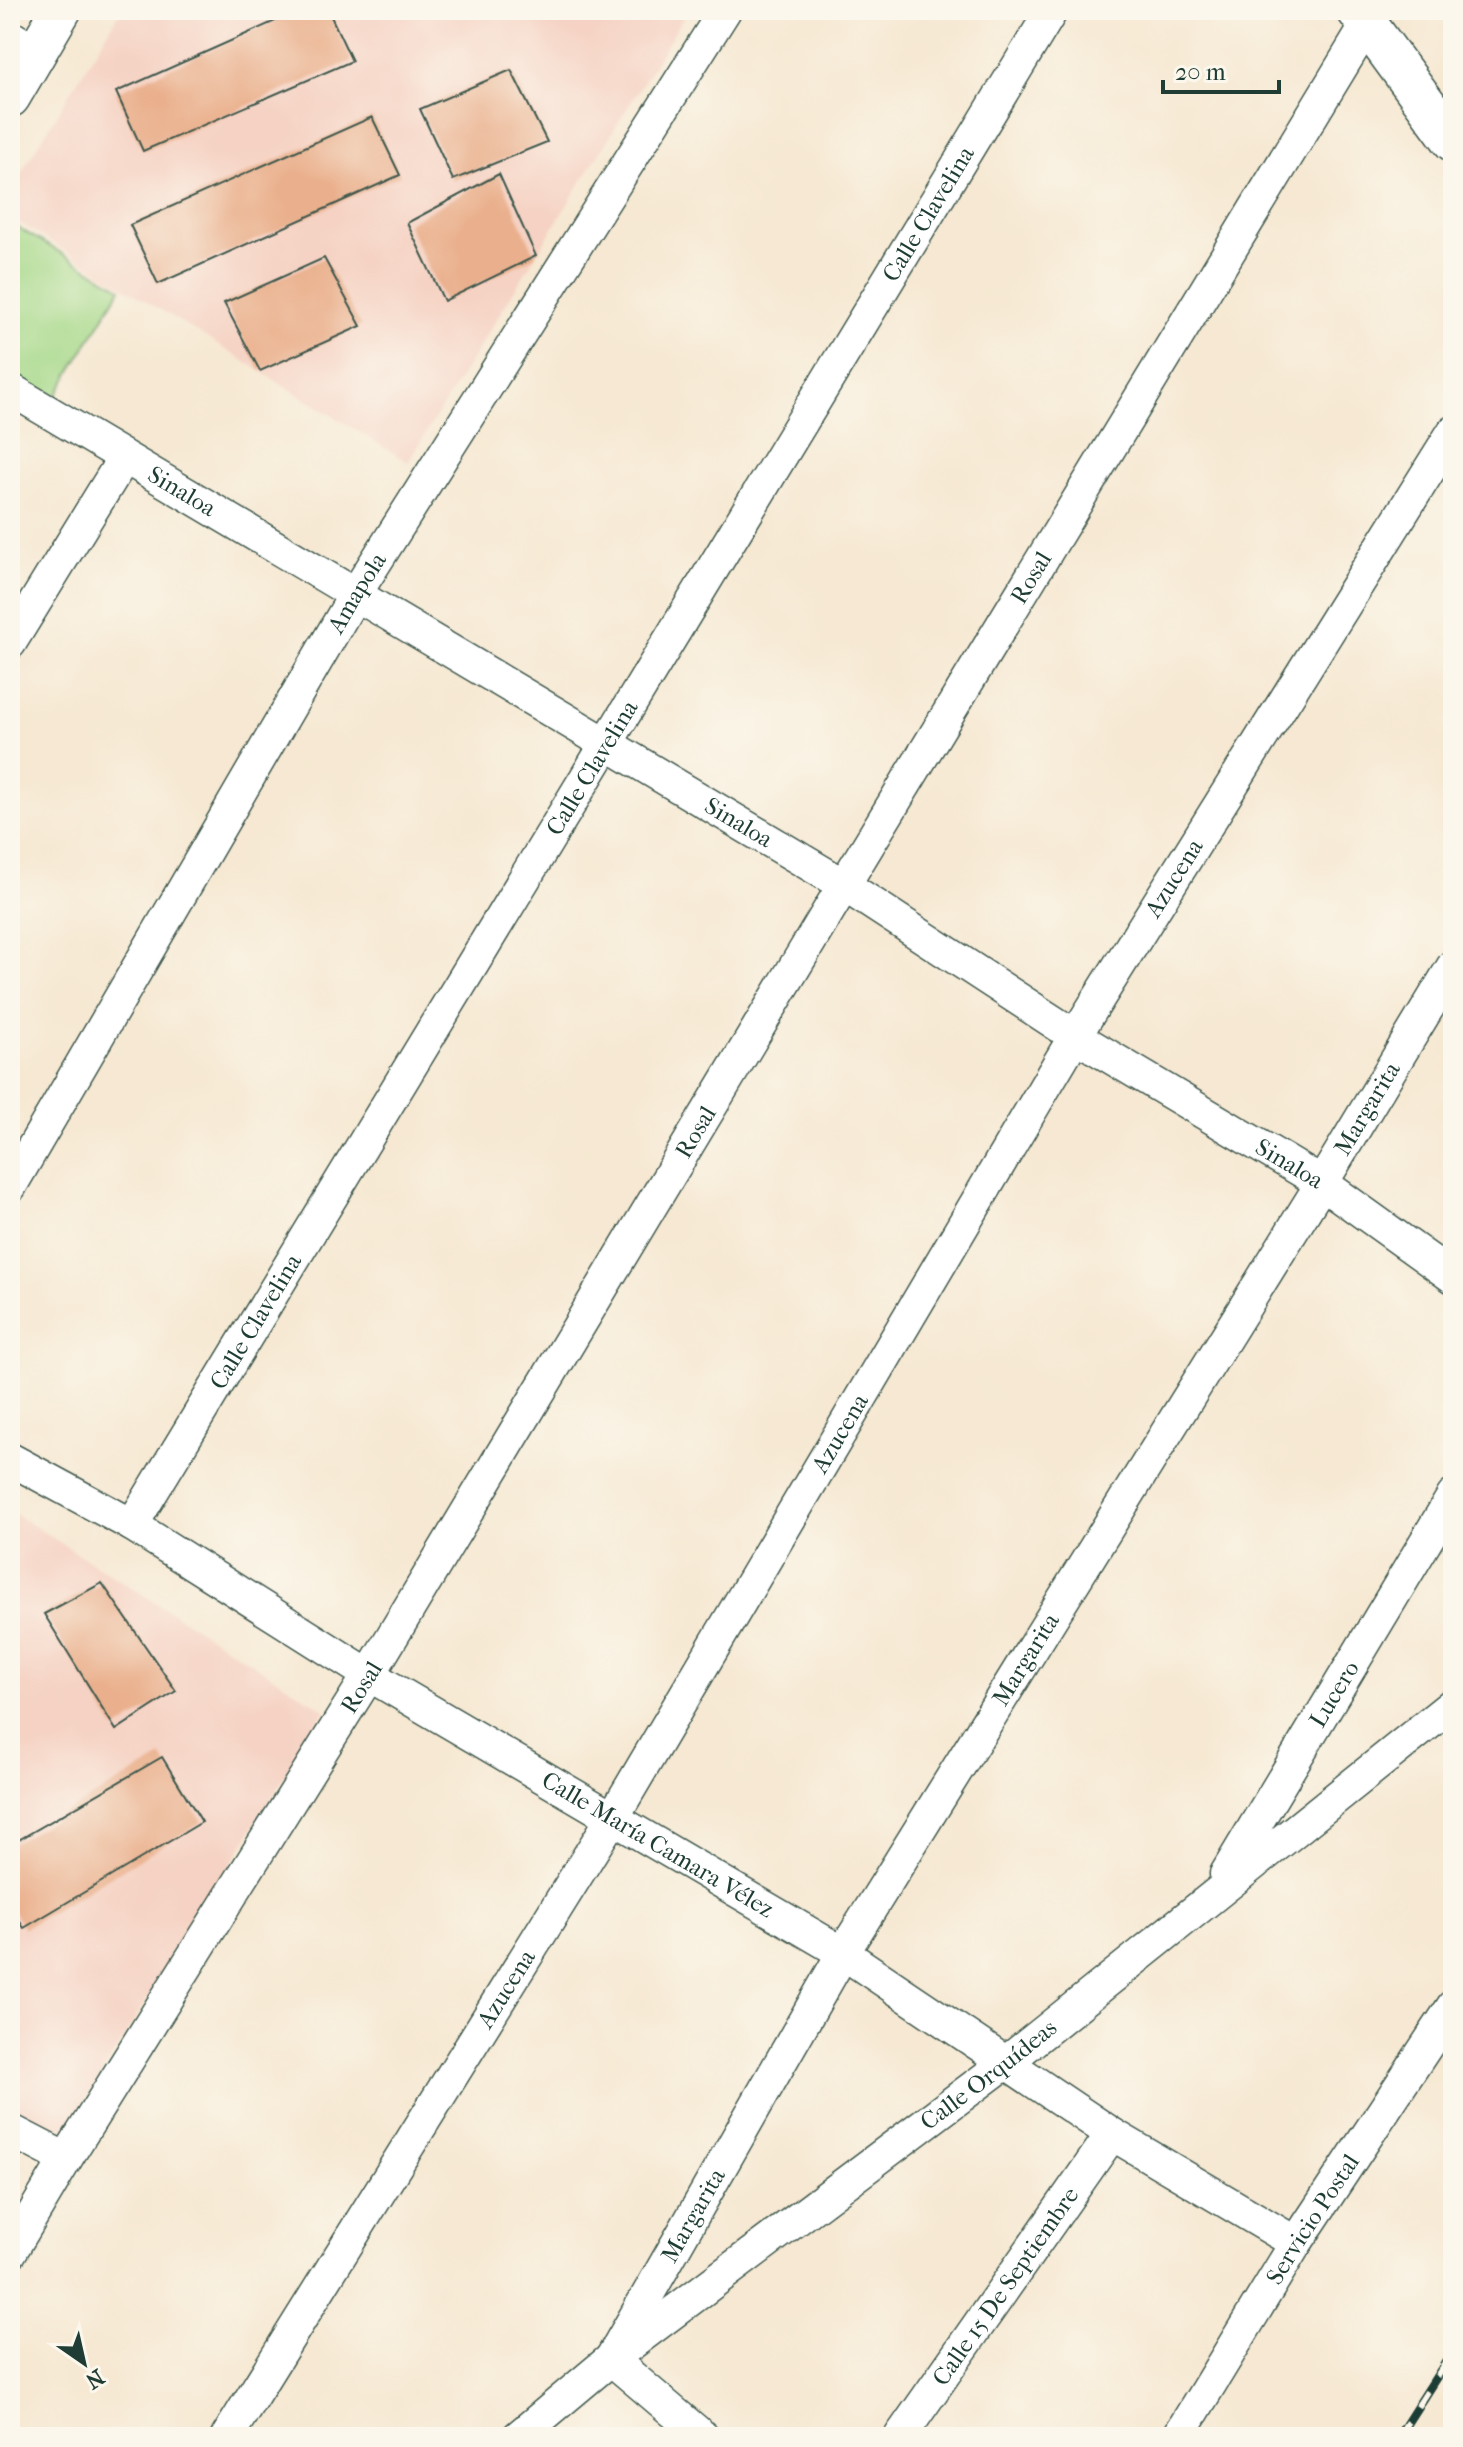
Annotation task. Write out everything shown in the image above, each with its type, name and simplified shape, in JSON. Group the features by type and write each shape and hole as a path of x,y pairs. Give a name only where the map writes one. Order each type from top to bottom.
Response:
{"street":[{"path":"10,97 24,45 61,10"},
{"name":"Amapola","path":"10,1187 356,593 725,10"},
{"name":"Calle Clavelina","path":"132,1525 1052,10"},
{"path":"1367,15 1453,141"},
{"name":"Rosal","path":"10,2253 369,1675 1367,15"},
{"name":"Sinaloa","path":"10,389 844,885 1075,1036 1322,1183 1452,1276"},
{"name":"Azucena","path":"227,2437 613,1817 1075,1036 1453,432"},
{"path":"10,643 124,458"},
{"name":"Margarita","path":"611,2359 843,1953 1322,1183 1453,966"},
{"name":"Calle María Camara Vélez","path":"10,1459 132,1525 369,1675 843,1953 1112,2134 1296,2243"},
{"name":"Lucero","path":"1216,1892 1453,1496"},
{"name":"Calle Orquídeas","path":"518,2437 611,2359 1004,2064 1453,1704"},
{"name":"Servicio Postal","path":"1178,2437 1296,2243 1453,2006"},
{"path":"10,2130 66,2159"},
{"name":"Calle 15 De Septiembre","path":"900,2437 1112,2134"},
{"path":"611,2359 703,2437"}],"shaded area":[{"path":"121,10 688,10 408,462 10,217 10,191"},
{"path":"10,1511 326,1710 63,2137 10,2111"}],"green space":[{"path":"10,223 121,288 53,401 10,375"}],"building":[{"path":"300,10 328,10 352,61 143,151 116,92"},
{"path":"511,70 547,142 453,180 420,109"},
{"path":"372,117 400,175 158,284 130,225"},
{"path":"499,174 536,256 444,301 407,223"},
{"path":"324,258 361,326 260,371 224,303"},
{"path":"102,1583 176,1691 116,1730 44,1614"},
{"path":"162,1757 202,1822 24,1928 10,1906 10,1845"}],"railway":[{"path":"1398,2437 1453,2351"}]}
